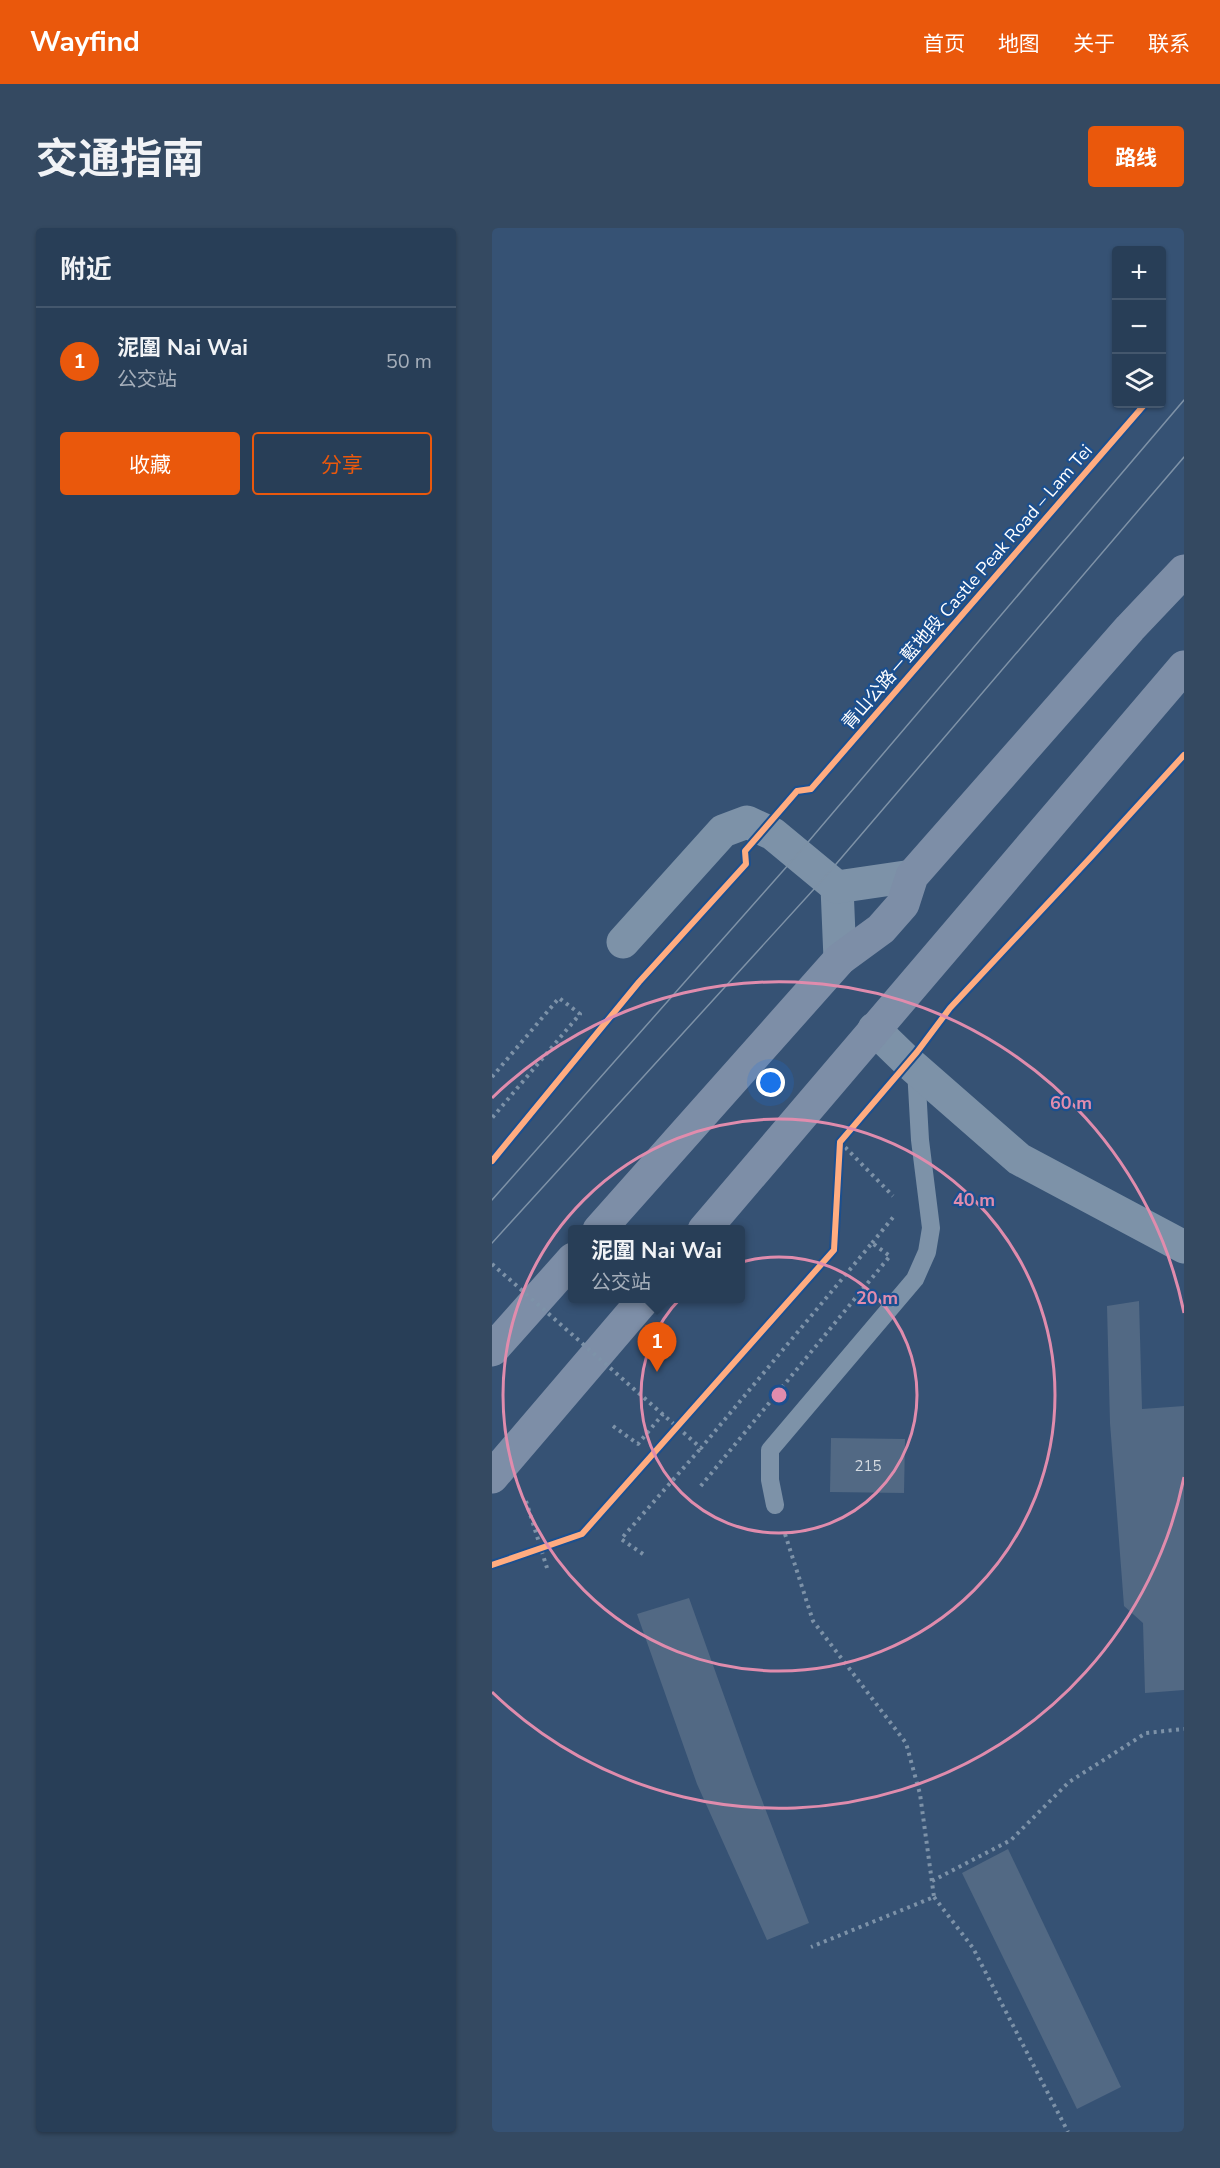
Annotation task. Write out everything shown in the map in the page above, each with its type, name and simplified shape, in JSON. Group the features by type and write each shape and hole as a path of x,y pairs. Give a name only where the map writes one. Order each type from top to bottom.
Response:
{"main road":[{"path":"603,1225 840,959 881,929 903,904 912,876 1130,628 1184,571"},
{"path":"708,1225 1184,667"},
{"path":"492,1350 568,1265"},
{"path":"492,1477 642,1303"}],"street":[{"path":"622,942 723,831 747,822 773,834 837,887 912,876"},
{"path":"837,887 840,959"},
{"path":"874,1029 1019,1159 1184,1247"}],"lane":[{"path":"775,1505 770,1480 770,1449 915,1279 927,1252 931,1228 920,1140 915,1067"}],"path":[{"path":"797,791 810,789 818,780"},
{"path":"492,1077 559,998 580,1014 492,1118"},
{"path":"840,1154 840,1142 848,1133"},
{"path":"840,1142 895,1197"},
{"path":"643,1554 621,1539 701,1448 897,1213"},
{"path":"700,1487 890,1256 872,1243"},
{"path":"492,1264 701,1448"},
{"path":"613,1426 638,1444 663,1414"},
{"path":"669,1436 684,1419"},
{"path":"526,1501 547,1568"},
{"path":"775,1505 813,1621 906,1743 920,1794 934,1897 973,1948 1068,2132"},
{"path":"531,1551 551,1545"},
{"path":"932,1881 1011,1840 1070,1782 1146,1733 1184,1729"},
{"path":"810,1947 934,1897"}],"building":[{"path":"1139,1301 1142,1409 1184,1406 1184,1690 1145,1693 1143,1623 1124,1606 1110,1423 1107,1306"},
{"path":"831,1438 905,1439 904,1493 830,1492"},
{"path":"689,1598 752,1774 809,1923 767,1940 697,1784 637,1614"},
{"path":"1008,1849 1121,2087 1077,2109 962,1873"}],"tram line":[{"path":"492,1200 797,855 1184,400"},
{"path":"492,1243 825,877 1184,457"}],"cycle path":[{"name":"青山公路－藍地段 Castle Peak Road – Lam Tei","path":"492,1161 639,982 746,864 745,851 797,791 811,789 1142,408"},
{"path":"492,1565 582,1534 834,1250 840,1142 917,1052 950,1008 1184,755"}],"place":[{"name":"泥圍 Nai Wai","path":"657,1372"}]}
